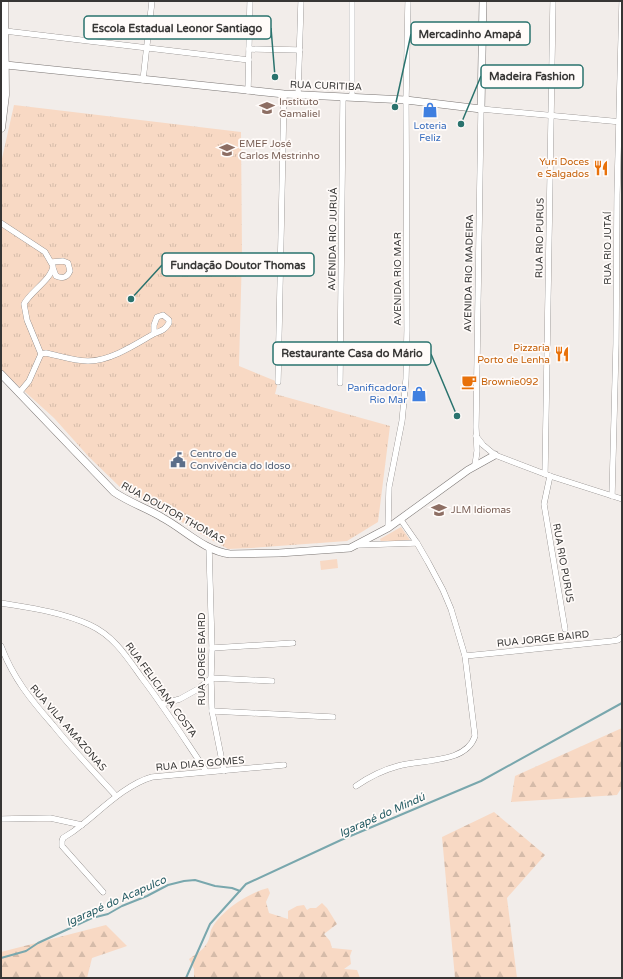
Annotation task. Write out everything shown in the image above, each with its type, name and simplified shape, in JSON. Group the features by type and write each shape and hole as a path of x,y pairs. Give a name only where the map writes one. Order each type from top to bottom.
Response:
{"main road":[{"path":"2,124 6,65 4,1"}],"street":[{"path":"143,80 152,1"},
{"path":"248,91 248,29 250,1"},
{"path":"298,95 301,1"},
{"path":"352,1 352,97"},
{"name":"AVENIDA RIO MAR","path":"388,528 389,487 402,421 406,379 406,100 408,1"},
{"path":"481,109 483,1"},
{"name":"RUA RIO PURUS","path":"552,1 548,475 544,504 565,629"},
{"name":"RUA RIO JUTAÍ","path":"612,496 622,1"},
{"path":"150,23 192,20 248,29"},
{"path":"5,30 249,60"},
{"path":"249,50 300,50"},
{"name":"RUA CURITIBA","path":"6,65 248,91 406,100 481,109 620,122"},
{"path":"278,382 284,94"},
{"name":"AVENIDA RIO JURUÁ","path":"340,382 343,97"},
{"name":"AVENIDA RIO MADEIRA","path":"476,465 481,109"},
{"path":"1,223 45,252 52,265 51,273 24,304 27,320 41,354 29,381 19,392"},
{"path":"41,354 46,353 87,361 104,360 140,342 154,333"},
{"name":"RUA DOUTOR THOMAS","path":"1,374 114,492 135,505 162,517 209,547 217,551 230,554 350,548 358,545 401,520 476,465 495,455"},
{"path":"476,436 483,446 495,455 548,475 622,499"},
{"path":"356,786 382,771 398,766 450,757 463,752 473,743 476,736 465,656 450,609 442,590 417,543 401,520"},
{"name":"RUA DOUTOR THOMAS","path":"358,545 417,543"},
{"name":"RUA JORGE BAIRD","path":"209,547 212,711 224,771"},
{"name":"RUA FELICIANA COSTA","path":"1,603 55,613 73,618 107,634 120,648 162,704 206,771"},
{"name":"RUA JORGE BAIRD","path":"465,656 612,641 618,640 622,637"},
{"path":"212,648 293,643"},
{"name":"RUA VILA AMAZONAS","path":"1,646 16,679 27,695 67,743 116,796"},
{"path":"162,704 180,699 198,689 211,678 272,681"},
{"path":"212,711 333,717"},
{"name":"RUA DIAS GOMES","path":"103,892 62,846 62,841 63,838 82,825 116,796 138,782 148,778 206,771 224,771 284,765"},
{"path":"1,819 50,818 82,825"}],"green space":[{"path":"14,105 241,132 242,254 239,366 278,382 275,394 390,426 378,522 347,541 228,549 167,513 123,490 89,457 54,418 1,370 1,163"},
{"path":"401,527 410,540 381,542 380,539"},
{"path":"337,559 338,568 321,570 320,561"},
{"path":"622,728 622,787 617,795 511,802 515,776"},
{"path":"494,812 545,855 507,898 517,978 455,978 442,837"},
{"path":"268,888 270,893 266,902 269,913 288,919 288,911 297,906 304,905 307,910 310,908 316,908 322,903 337,924 324,934 330,941 332,948 352,950 350,956 351,964 344,969 357,970 360,978 194,978 194,969 189,959 205,946 215,923 221,916 244,898 260,890"},
{"path":"106,925 127,946 92,958 87,978 1,978 1,952"}],"waterway":[{"name":"Igarapé do Mindú","path":"186,978 210,924 246,884 341,840 481,781 622,703"},
{"name":"Igarapé do Acapulco","path":"1,958 26,951 38,943 92,918 108,914 168,885 195,880 240,891"}],"place":[{"name":"Escola Estadual Leonor Santiago","path":"275,77"},
{"name":"Mercadinho Amapá","path":"395,107"},
{"name":"Instituto Gamaliel","path":"267,108"},
{"name":"Loteria Feliz","path":"430,110"},
{"name":"Madeira Fashion","path":"461,124"},
{"name":"EMEF José Carlos Mestrinho","path":"227,150"},
{"name":"Yuri Doces e Salgados","path":"601,168"},
{"name":"Fundação Doutor Thomas","path":"131,299"},
{"name":"Pizzaria Porto de Lenha","path":"562,354"},
{"name":"Brownie092","path":"469,382"},
{"name":"Panificadora Rio Mar","path":"419,394"},
{"name":"Restaurante Casa do Mário","path":"457,416"},
{"name":"Centro de Convivência do Idoso","path":"178,460"},
{"name":"JLM Idiomas","path":"439,510"}]}
